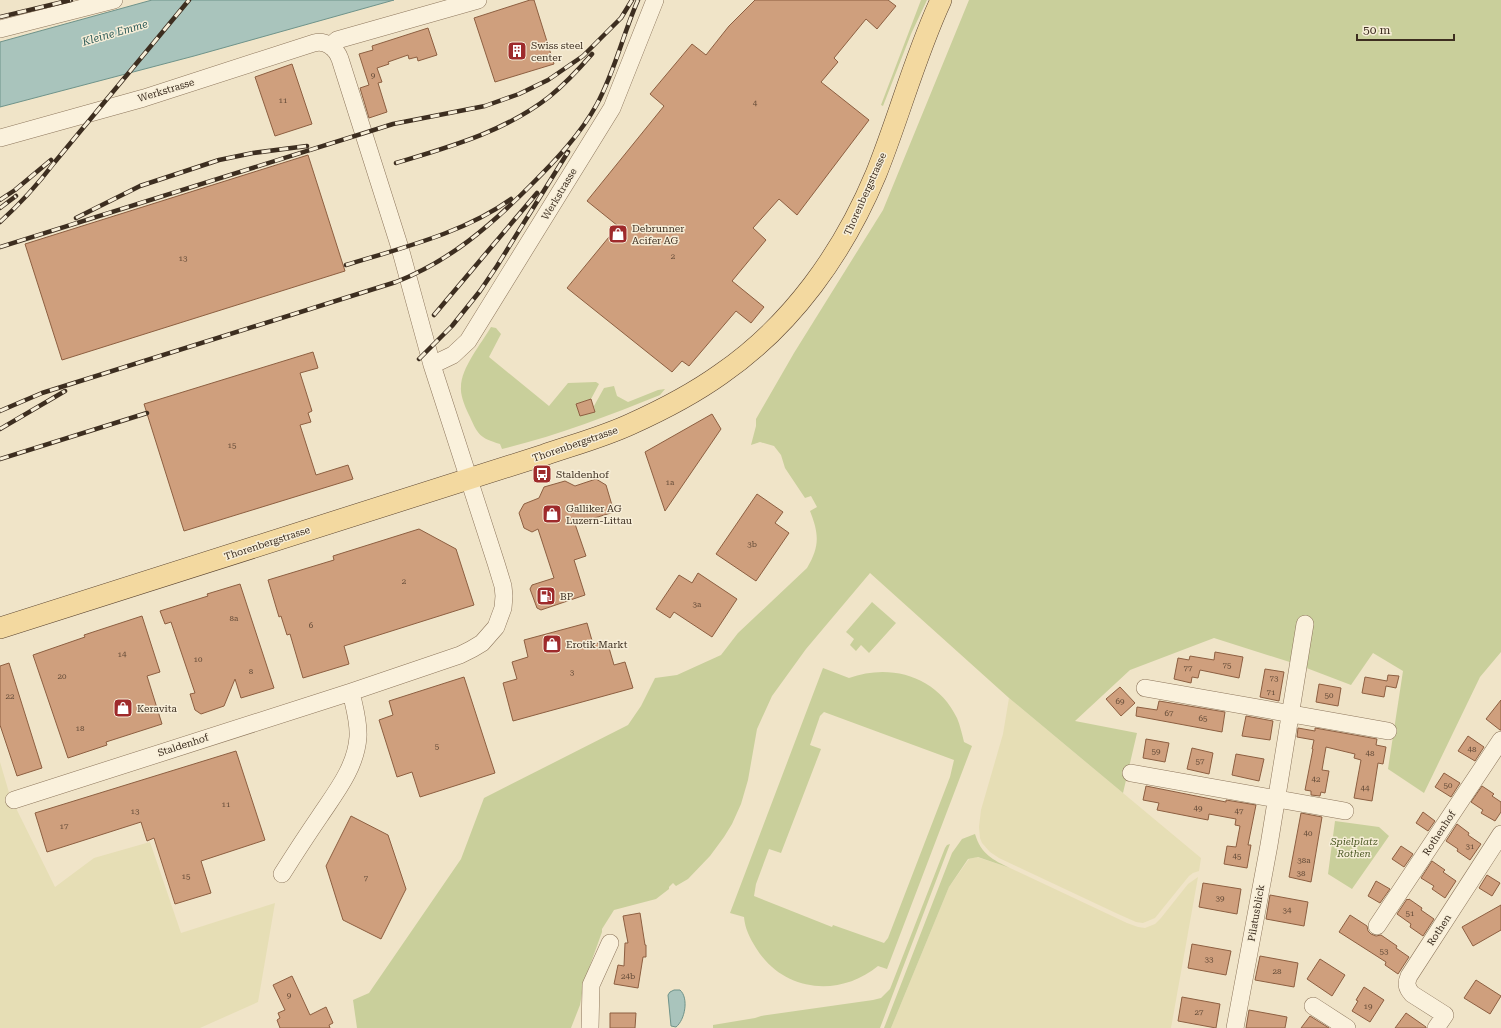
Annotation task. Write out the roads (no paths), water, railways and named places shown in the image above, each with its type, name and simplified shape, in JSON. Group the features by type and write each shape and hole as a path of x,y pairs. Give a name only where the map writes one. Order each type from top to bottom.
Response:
{"main road":[{"name":"Thorenbergstrasse","path":"0,628 571,446 630,424 698,389 715,378 742,358 775,329 820,276 844,240 876,174 921,48 941,0"}],"street":[{"path":"0,29 114,0"},
{"path":"469,478 432,365 400,248 364,132 340,59 330,46 337,40 478,0"},
{"name":"Werkstrasse","path":"432,365 453,355 468,341 612,108 655,0"},
{"name":"Werkstrasse","path":"0,138 144,98 314,43 319,42 330,46"},
{"name":"Staldenhof","path":"14,800 351,692 460,655 482,643 496,627 503,608 504,596 503,586 469,478"},
{"name":"Pilatusblick","path":"1235,1028 1291,714 1305,624"},
{"path":"1146,688 1388,732"},
{"path":"282,874 340,785 355,753 358,737 351,692"},
{"name":"Rothenhof","path":"1377,926 1501,740"},
{"path":"1131,773 1345,811"},
{"name":"Rothen","path":"1440,1021 1412,994 1406,983 1409,976 1501,834"},
{"path":"590,1028 589,1006 591,985 610,943"},
{"path":"1313,1006 1347,1028"}],"water":[{"name":"Kleine Emme","path":"152,0 394,0 194,56 0,107 0,42"},
{"path":"674,990 680,990 683,994 685,1003 684,1014 676,1027 671,1026 668,995"}],"railway":[{"path":"0,17 71,0"},
{"path":"0,222 35,186 189,0"},
{"path":"0,247 393,124 485,106 519,94 548,80 583,56 621,18 632,0"},
{"path":"0,411 42,393 396,282 434,264 452,253 500,215 515,201 558,157 575,137 597,104 603,91 614,66 638,0"},
{"path":"396,163 476,137 514,120 532,109 561,87 592,54"},
{"path":"76,218 140,186 219,160 253,153 307,146"},
{"path":"419,359 452,326 480,291 568,152"},
{"path":"0,200 15,190 51,160"},
{"path":"434,315 537,193"},
{"path":"0,208 16,196"},
{"path":"346,265 410,246 453,230 493,211 511,199"},
{"path":"0,429 65,391"},
{"path":"0,459 147,413"}],"place":[{"name":"Swiss steel center","path":"517,51"},
{"name":"Debrunner Acifer AG","path":"618,234"},
{"name":"Staldenhof","path":"542,474"},
{"name":"Galliker AG Luzern-Littau","path":"552,514"},
{"name":"BP","path":"546,596"},
{"name":"Erotik Markt","path":"552,644"},
{"name":"Keravita","path":"123,708"}],"park label":[{"name":"Spielplatz Rothen","path":"1354,846"}]}
